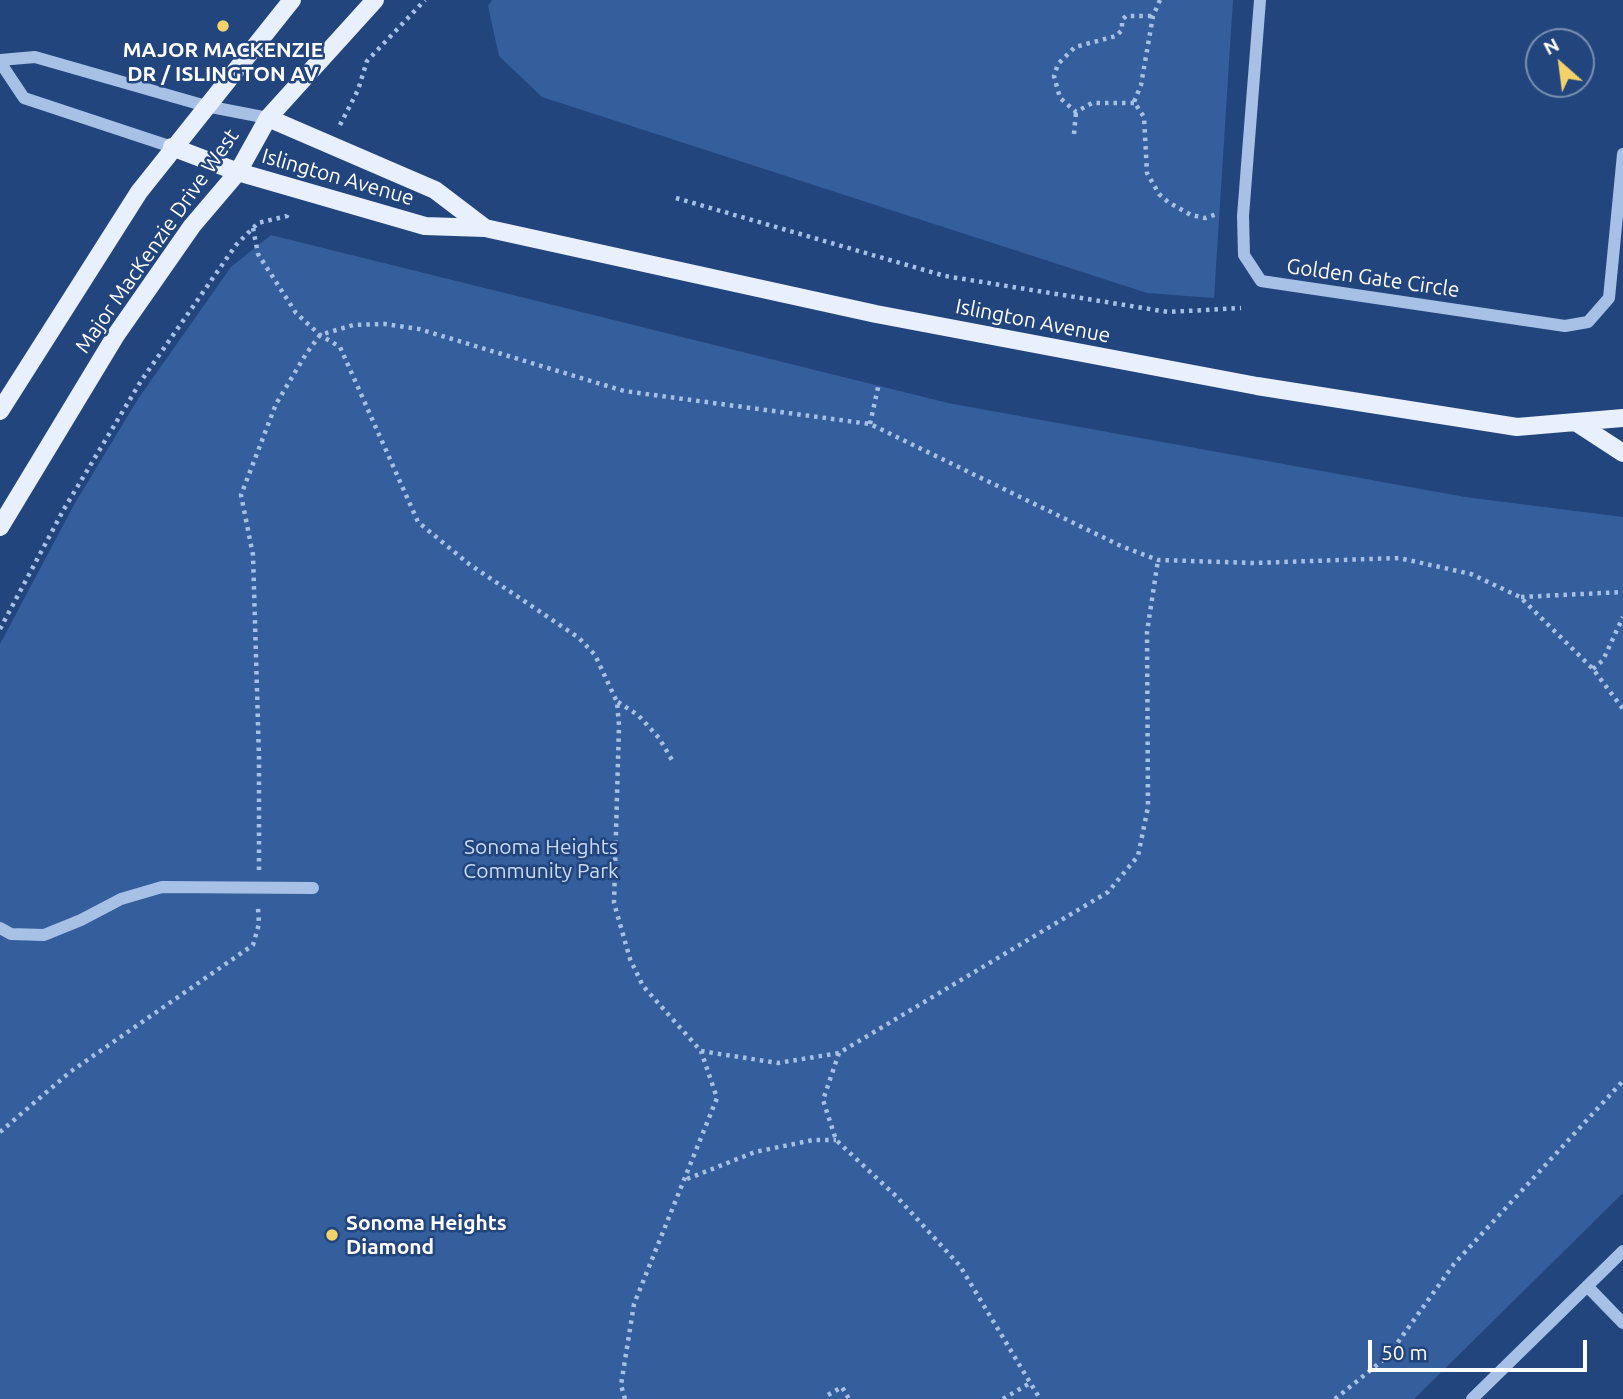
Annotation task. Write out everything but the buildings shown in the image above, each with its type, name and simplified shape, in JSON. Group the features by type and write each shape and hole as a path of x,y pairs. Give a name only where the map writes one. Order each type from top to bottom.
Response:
{"main road":[{"name":"Major MacKenzie Drive West","path":"0,411 139,192 172,147 292,0"},
{"name":"Major MacKenzie Drive West","path":"0,527 116,335 192,226 238,172 268,118 375,0"},
{"name":"Islington Avenue","path":"268,118 435,190 485,228"},
{"name":"Islington Avenue","path":"172,147 238,172 425,226 485,228 877,314 1257,386 1517,427 1623,418"},
{"path":"1577,423 1623,453"}],"street":[{"name":"Golden Gate Circle","path":"1260,0 1243,216 1244,255 1261,281 1566,326 1588,322 1609,298 1623,154"},
{"name":"Islington Avenue","path":"172,147 24,97 0,61 36,57 206,106 268,118"},
{"path":"0,929 11,934 44,935 121,900 162,887 313,888"},
{"path":"1472,1399 1623,1251"},
{"path":"1587,1286 1623,1323"}],"path":[{"path":"358,90 367,61 425,0"},
{"path":"1134,102 1141,85 1153,16 1160,0"},
{"path":"1076,112 1067,107 1056,91 1054,76 1062,59 1075,47 1116,36 1122,30 1122,20 1126,16 1153,16"},
{"path":"1076,112 1092,103 1134,102"},
{"path":"1134,102 1144,117 1147,173 1159,194 1191,215 1205,218 1217,214"},
{"path":"1074,134 1076,112"},
{"path":"676,198 944,276 1168,312 1241,308"},
{"path":"0,629 64,509 141,381 236,245 258,223 287,216"},
{"path":"253,228 258,254 296,313 320,335 340,347 418,522 469,564 579,638 595,654 617,702 614,903 630,959 643,986 701,1051 717,1098 635,1304 621,1384 625,1399"},
{"path":"258,871 260,758 253,555 241,495 276,404 320,335 353,325 385,324 419,329 624,391 870,424 1121,546 1158,560 1254,563 1399,558 1471,574 1520,597 1593,669 1623,709"},
{"path":"870,424 879,383"},
{"path":"701,1051 778,1063 839,1053 1108,892 1138,856 1148,807 1147,632 1158,560"},
{"path":"1520,597 1623,592"},
{"path":"1593,669 1603,660 1623,617"},
{"path":"617,702 638,715 659,738 672,760"},
{"path":"0,1132 70,1072 253,945 259,924 258,906"},
{"path":"839,1053 823,1100 836,1140 897,1197 960,1266 1040,1399"},
{"path":"1335,1399 1388,1356 1454,1264 1623,1081"},
{"path":"686,1180 755,1152 813,1140 836,1140"},
{"path":"1003,1399 1030,1383"},
{"path":"828,1395 842,1387 849,1399"}],"green space":[{"path":"492,0 1233,0 1214,298 1147,293 542,97 499,56 488,6"},
{"name":"Sonoma Heights Community Park","path":"271,235 948,403 1465,497 1623,517 1623,1193 1414,1399 0,1399 0,644 75,503 138,399 231,267"}],"place":[{"name":"MAJOR MACKENZIE DR / ISLINGTON AV","path":"223,26"},
{"name":"Sonoma Heights Diamond","path":"332,1235"}]}
